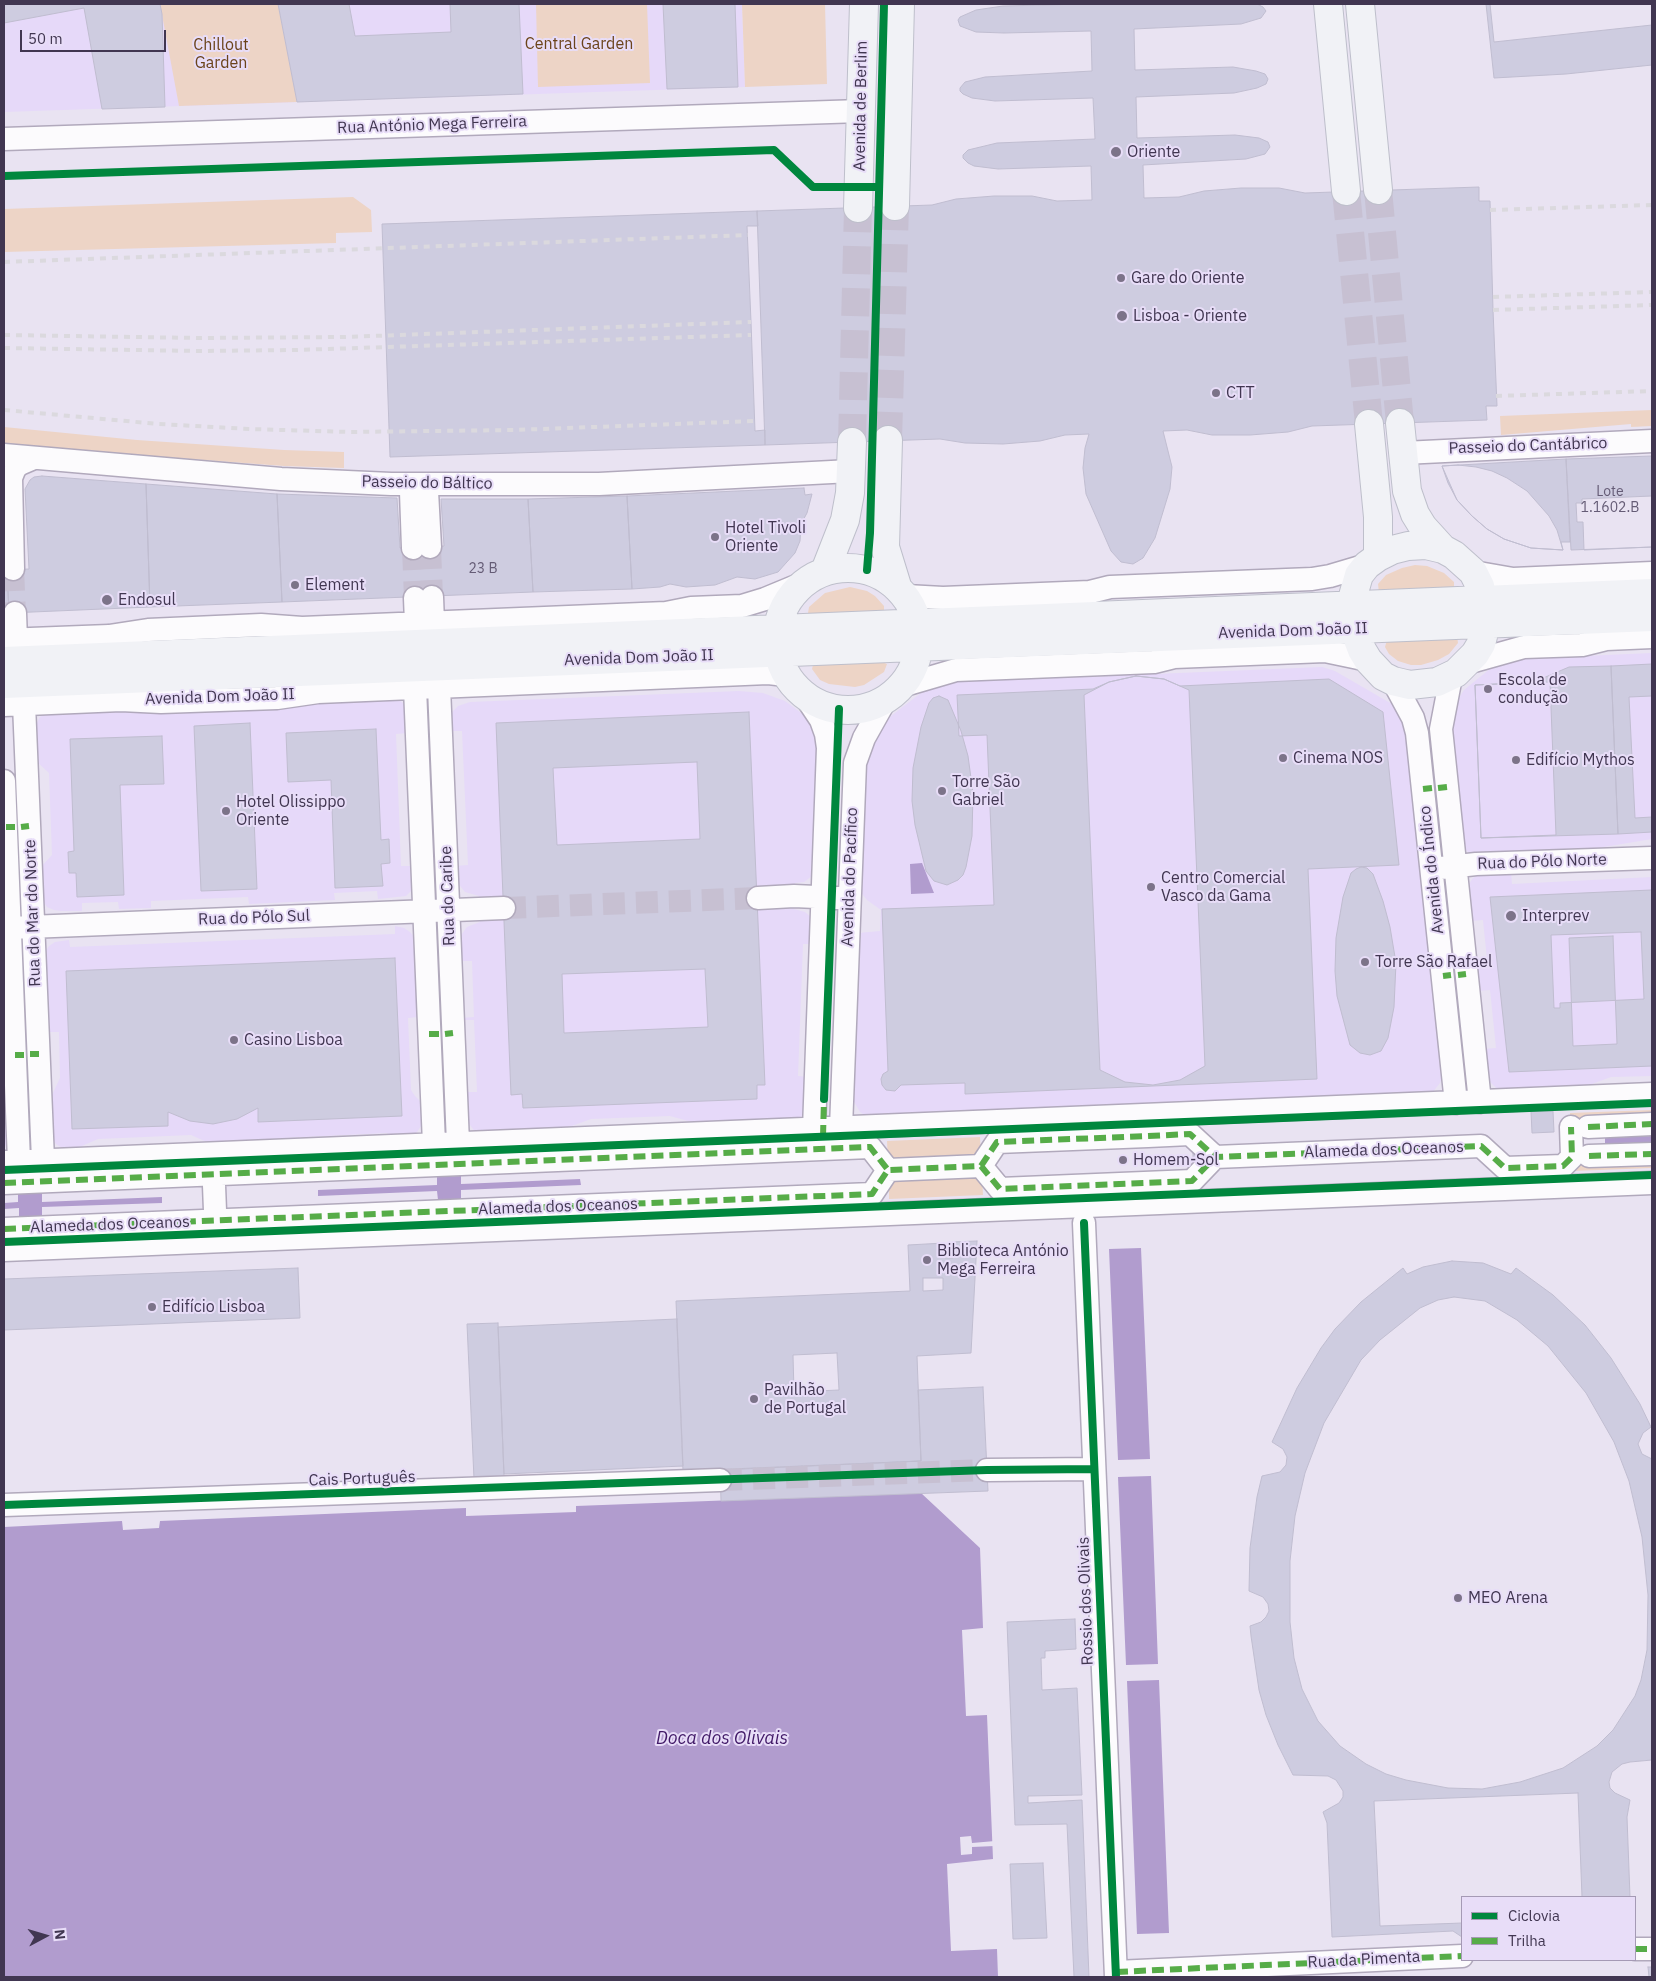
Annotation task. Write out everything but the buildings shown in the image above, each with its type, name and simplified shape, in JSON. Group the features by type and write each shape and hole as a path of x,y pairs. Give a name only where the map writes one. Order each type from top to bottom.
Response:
{"main road":[{"name":"Avenida de Berlim","path":"858,208 864,4"},
{"path":"895,206 900,4"},
{"path":"1328,4 1346,191"},
{"path":"1360,4 1378,190"},
{"path":"1400,423 1407,491 1414,514 1443,549 1464,562 1473,572 1480,586 1485,612 1481,644 1459,670 1424,685 1410,685 1393,681 1383,676 1368,660 1362,650 1353,617 1355,586 1359,575 1373,561 1392,550 1408,546 1426,545 1443,549"},
{"path":"1369,424 1378,517 1373,561"},
{"path":"888,440 885,547 901,591 913,608 917,635 912,666 893,692 859,709 830,708 804,696 780,652 782,612 791,597 816,577 848,568 867,570 880,576 901,591"},
{"path":"816,577 845,520 850,494 852,442"},
{"name":"Avenida Dom João II","path":"917,635 1008,643 1353,617 1485,612 1652,593"},
{"name":"Avenida Dom João II","path":"4,684 152,666 269,661 780,652 917,635 1264,609 1353,617"},
{"name":"Avenida Dom João II","path":"1485,612 1578,620 1652,617"},
{"name":"Avenida Dom João II","path":"269,661 695,632 780,652"},
{"name":"Avenida Dom João II","path":"6,643 152,666"}],"street":[{"name":"Rua António Mega Ferreira","path":"4,140 861,111"},
{"name":"Passeio do Cantábrico","path":"1403,453 1652,441"},
{"name":"Passeio do Báltico","path":"4,455 282,479 418,484 599,484 851,472"},
{"path":"13,569 11,478 15,468 34,458"},
{"path":"418,484 411,492 421,547"},
{"path":"901,591 943,598 1080,593 1110,587 1312,579 1330,576 1373,561"},
{"path":"1473,572 1513,579 1652,573"},
{"name":"Avenida Dom João II","path":"6,643 109,636 148,630 261,625 302,628 666,613 691,608 742,606 765,599 816,577"},
{"name":"Avenida Dom João II","path":"1237,582 1264,609"},
{"path":"424,597 425,623"},
{"path":"6,643 15,613"},
{"name":"Avenida Dom João II","path":"666,613 695,632"},
{"path":"1578,620 1606,639"},
{"path":"269,661 302,628"},
{"name":"Avenida Dom João II","path":"109,636 152,666 121,700"},
{"path":"1459,670 1524,647 1582,645 1606,639 1652,638"},
{"path":"1008,643 1036,667"},
{"name":"Avenida Dom João II","path":"893,692 956,670 1154,662 1174,657 1325,651 1368,660"},
{"name":"Avenida Dom João II","path":"14,704 121,700 161,702 277,698 318,692 768,673 780,652"},
{"name":"Avenida Dom João II","path":"269,661 318,692"},
{"name":"Avenida do Índico","path":"1459,670 1441,729 1480,1102"},
{"name":"Avenida do Índico","path":"1393,681 1412,718 1417,733 1456,1102"},
{"name":"Rua do Caribe","path":"439,687 458,1143"},
{"name":"Rua do Caribe","path":"415,688 434,1144"},
{"name":"Avenida do Pacífico","path":"842,1128 855,763 864,738 893,692"},
{"name":"Avenida do Pacífico","path":"804,696 821,720 828,748 814,1129"},
{"name":"Rua do Mar do Norte","path":"14,704 34,927 43,1160"},
{"name":"Rua do Mar do Norte","path":"4,781 7,928 18,1122 12,1161"},
{"name":"Rua do Pólo Norte","path":"1432,869 1455,866 1652,858"},
{"path":"758,898 849,898"},
{"name":"Rua do Pólo Sul","path":"7,928 504,908"},
{"path":"1452,1065 1476,1062"},
{"path":"816,1063 844,1064"},
{"path":"4,1182 434,1144 1652,1094"},
{"path":"433,1105 456,1104"},
{"path":"18,1122 42,1121"},
{"name":"Alameda dos Oceanos","path":"1214,1157 1481,1146 1505,1168 1563,1166 1572,1157 1579,1127 1652,1124"},
{"path":"1190,1134 1214,1157 1192,1181 1028,1188 1000,1189 982,1166 998,1142 1190,1134"},
{"path":"12,1161 213,1163 870,1147 888,1170 982,1166"},
{"path":"1589,1156 1652,1154"},
{"path":"213,1163 216,1231"},
{"name":"Alameda dos Oceanos","path":"4,1250 216,1231 872,1194 888,1170"},
{"name":"Alameda dos Oceanos","path":"4,1229 216,1231 1652,1183"},
{"name":"Rossio dos Olivais","path":"1084,1224 1116,1975"},
{"path":"987,1470 1094,1470"},
{"name":"Cais Português","path":"4,1505 720,1480"},
{"path":"1636,1950 1652,1949"},
{"name":"Rua da Pimenta","path":"1116,1975 1461,1956"}],"shaded area":[{"path":"4,4 742,4 745,87 4,112"},
{"path":"1652,653 1652,839 1580,851 1471,854 1467,851 1464,848 1450,728 1455,704 1464,690 1491,668 1515,659"},
{"name":"Centro Comercial Vasco da Gama","path":"1322,667 1335,671 1392,704 1398,709 1405,724 1442,1077 1432,1093 866,1116 860,1112 853,1100 858,933 880,931 881,910 867,900 859,890 866,759 884,724 891,716 930,686 943,682 1114,676 1120,669 1148,668 1155,674"},
{"path":"739,691 763,693 785,701 804,715 818,733 812,876 804,882 795,883 794,909 805,912 813,919 815,944 803,944 798,1076 810,1077 806,1112 797,1120 710,1127 670,1116 591,1119 550,1134 476,1133 467,1121 465,1092 477,1092 474,1020 462,1020 461,1018 474,1017 472,961 459,961 459,938 467,927 480,922 479,896 465,892 457,882 455,866 468,865 462,731 450,731 450,717 453,711 458,706 470,702"},
{"path":"396,699 402,702 406,708 408,733 396,734 401,866 414,866 414,888 406,896 378,899 377,891 334,893 335,900 249,904 248,897 151,901 151,908 119,909 118,902 82,903 82,911 54,910 47,907 43,901 40,868 52,855 49,773 36,761 36,724 40,717 46,713"},
{"path":"1511,872 1512,884 1652,877 1652,1076 1611,1077 1570,1092 1502,1093 1491,1083 1488,1078 1483,1049 1496,1048 1490,990 1477,991 1474,961 1487,959 1483,920 1470,921 1467,888 1472,879 1477,875"},
{"name":"Casino Lisboa","path":"395,926 404,928 415,938 418,1017 408,1018 411,1090 423,1104 423,1123 415,1135 395,1140 387,1133 283,1138 275,1145 218,1147 191,1135 98,1139 68,1152 56,1144 52,1138 50,1099 60,1078 59,1032 50,1032 50,1037 47,1037 45,952 55,942 69,940 70,947 395,934"},
{"path":"4,1111 9,1111 9,1140 4,1148"}],"green space":[{"name":"Chillout Garden","path":"160,4 278,4 297,102 179,106"},
{"name":"Central Garden","path":"536,4 647,4 650,83 538,87"},
{"path":"742,4 825,4 827,84 745,87"},
{"path":"353,197 371,210 372,232 336,233 336,243 4,252 4,209"},
{"path":"1652,410 1652,426 1631,427 1631,424 1501,435 1500,416"},
{"path":"4,427 137,440 344,452 344,468 284,466 4,443"},
{"path":"1415,565 1427,566 1444,573 1454,582 1454,589 1379,593 1378,584 1386,575"},
{"path":"850,587 867,591 875,596 884,606 884,612 810,615 808,613 809,607 825,593"},
{"path":"1457,636 1458,643 1449,654 1438,660 1421,665 1411,665 1398,661 1389,654 1385,647 1387,640"},
{"path":"882,662 887,664 884,672 864,685 855,687 829,684 820,680 812,669 813,665"},
{"path":"1652,1110 1652,1121 1570,1125 1570,1113"},
{"path":"980,1137 981,1157 888,1161 887,1141"},
{"path":"1652,1156 1652,1168 1572,1171 1572,1160"},
{"path":"982,1175 983,1195 889,1199 889,1179"}],"water":[{"path":"922,863 934,893 911,894 910,864"},
{"path":"1652,1136 1652,1142 1605,1144 1605,1138"},
{"path":"461,1176 461,1184 580,1179 581,1185 461,1190 461,1199 438,1200 437,1191 318,1196 318,1190 437,1185 437,1177"},
{"path":"42,1193 42,1202 162,1197 162,1203 42,1207 42,1216 19,1217 19,1208 4,1209 4,1203 18,1202 18,1194"},
{"path":"1141,1248 1150,1459 1118,1460 1109,1249"},
{"path":"1151,1476 1158,1664 1126,1665 1118,1477"},
{"name":"Doca dos Olivais","path":"921,1493 980,1548 983,1628 962,1630 966,1716 987,1715 993,1859 947,1864 951,1951 997,1949 998,1977 4,1977 4,1527 122,1521 123,1530 159,1528 160,1521 466,1508 466,1516 576,1512 576,1506"},
{"path":"1159,1680 1169,1933 1137,1934 1127,1681"}],"pier":[{"path":"971,1836 972,1843 995,1841 995,1846 972,1847 972,1854 961,1855 960,1837"}],"tunnel":[{"path":"1378,190 1400,423"},
{"path":"1346,191 1369,424"},
{"path":"888,440 895,206"},
{"path":"852,442 858,208"},
{"path":"430,547 432,597"},
{"path":"413,548 415,598"},
{"path":"13,569 15,613"},
{"path":"504,908 758,898"},
{"path":"720,1480 987,1470"}],"railway":[{"path":"1490,210 1652,205"},
{"path":"4,262 748,235"},
{"path":"1493,297 1652,292"},
{"path":"1493,310 1652,305"},
{"path":"4,335 199,338 345,337 751,322"},
{"path":"4,348 200,351 297,350 751,335"},
{"path":"1496,396 1652,391"},
{"path":"4,410 159,424 350,432 514,430 754,421"}],"marked path":[{"path":"1438,788 1447,787"},
{"path":"1423,789 1432,788"},
{"path":"21,827 29,826"},
{"path":"6,827 15,827"},
{"path":"1458,975 1466,974"},
{"path":"1443,976 1451,975"},
{"path":"445,1034 453,1033"},
{"path":"429,1034 439,1034"},
{"path":"30,1054 39,1054"},
{"path":"15,1055 24,1055"},
{"path":"823,1137 824,1099"},
{"path":"1588,1127 1652,1124"},
{"path":"4,1229 872,1194 888,1170 981,1166 1000,1189 1192,1181 1215,1157 1481,1146 1505,1168 1563,1166 1572,1157 1571,1127"},
{"path":"981,1166 997,1142 1190,1134 1215,1157"},
{"path":"4,1183 870,1147 888,1170"},
{"path":"1589,1156 1652,1154"},
{"path":"1636,1949 1652,1949"},
{"path":"1116,1972 1461,1956"}],"cycle path":[{"path":"867,570 870,533 884,4"},
{"path":"4,176 774,150 813,187 879,187"},
{"path":"824,1099 839,709"},
{"path":"4,1170 1652,1103"},
{"path":"4,1242 1652,1175"},
{"path":"1084,1223 1116,1977"},
{"path":"4,1505 987,1470 1094,1469"}],"place":[{"name":"Oriente","path":"1116,152"},
{"name":"Gare do Oriente","path":"1121,278"},
{"name":"Lisboa - Oriente","path":"1122,316"},
{"name":"CTT","path":"1216,393"},
{"name":"Hotel Tivoli Oriente","path":"715,537"},
{"name":"Element","path":"295,585"},
{"name":"Endosul","path":"107,600"},
{"name":"Escola de condução","path":"1488,689"},
{"name":"Cinema NOS","path":"1283,758"},
{"name":"Edifício Mythos","path":"1516,760"},
{"name":"Torre São Gabriel","path":"942,791"},
{"name":"Hotel Olissippo Oriente","path":"226,811"},
{"name":"Centro Comercial Vasco da Gama","path":"1151,887"},
{"name":"Interprev","path":"1511,916"},
{"name":"Torre São Rafael","path":"1365,962"},
{"name":"Casino Lisboa","path":"234,1040"},
{"name":"Homem-Sol","path":"1123,1160"},
{"name":"Biblioteca António Mega Ferreira","path":"927,1260"},
{"name":"Edifício Lisboa","path":"152,1307"},
{"name":"Pavilhão de Portugal","path":"754,1399"},
{"name":"MEO Arena","path":"1458,1598"}]}
